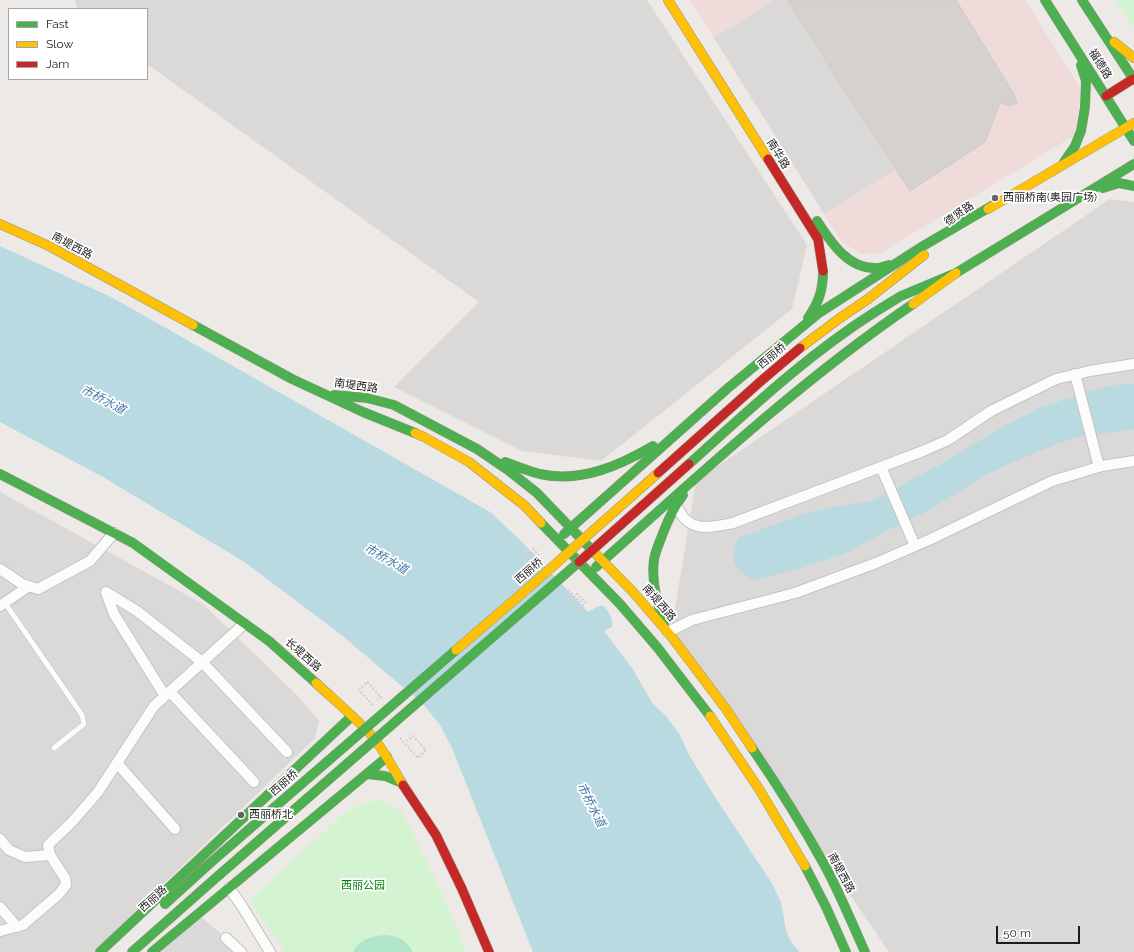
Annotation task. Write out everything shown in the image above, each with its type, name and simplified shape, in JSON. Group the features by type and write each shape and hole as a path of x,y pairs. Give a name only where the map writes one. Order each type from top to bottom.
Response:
{"main road":[{"name":"南华路","path":"668,0 818,239 822,286 814,309 800,328"},
{"name":"福德路","path":"1045,0 1106,96 1130,125 1134,141"},
{"name":"福德路","path":"1082,0 1134,80"},
{"path":"1102,31 1134,58"},
{"path":"1061,166 1075,146 1081,132 1085,107 1086,81 1077,50"},
{"path":"1106,96 1134,80"},
{"name":"德贤路","path":"868,299 937,244 995,204 1130,125"},
{"path":"590,572 695,478 810,380 871,334 956,273 1134,164"},
{"path":"1085,194 1119,182 1134,186"},
{"path":"558,540 728,388 819,313 923,246 995,204"},
{"path":"813,214 834,246 845,256 864,267 874,269 901,260"},
{"name":"南堤西路","path":"0,224 49,246 292,379 322,394 424,437 469,462 525,506 620,604 688,686 759,789 810,875 846,952"},
{"path":"132,952 543,594 785,378 840,335 901,296 956,273"},
{"name":"西丽桥","path":"209,864 528,588 797,349 868,299"},
{"name":"南堤西路","path":"322,394 367,398 394,406 479,451 508,470 537,493 633,592 668,632 726,709 773,779 828,872 865,952"},
{"path":"479,451 546,476 574,476 590,474 615,467 683,428"},
{"name":"长堤西路","path":"0,475 133,543 269,641 352,716 387,756 402,783 436,835 462,889 489,952"},
{"path":"668,632 662,619 657,600 654,580 654,562 658,546 672,511 695,478"},
{"path":"100,952 352,716"},
{"path":"152,952 387,756"},
{"path":"367,774 377,773 386,775 402,783"},
{"name":"西丽路","path":"158,911 209,864"},
{"name":"西丽路","path":"112,952 141,926"}],"street":[{"path":"676,506 684,519 693,525 700,527 733,522 923,451 948,440 991,411 1014,398 1056,379 1075,374 1134,364"},
{"path":"1075,374 1099,467"},
{"path":"668,632 692,620 795,593 876,563 915,546 1052,480 1099,467 1134,461"},
{"path":"881,467 915,546"},
{"path":"0,569 22,584 38,589 90,560 114,533"},
{"path":"2,604 29,586"},
{"path":"254,782 168,694 114,614 106,592 137,611 202,662 287,752"},
{"path":"0,931 22,925 60,894 66,885 66,878 50,855 48,845 72,822 98,792 154,706 244,624"},
{"path":"117,763 175,829"},
{"path":"0,839 9,850 25,857 50,855"},
{"path":"229,888 270,952"},
{"path":"0,907 17,927"},
{"path":"226,938 240,952"}],"lane":[{"path":"2,604 82,715 84,724 54,748"}],"path":[{"path":"533,548 544,561 536,567 527,556 531,552 540,563"},
{"path":"568,590 574,595 579,600 584,606 579,611 570,602 574,598 577,594 586,603"},
{"path":"367,682 381,697 374,704 358,690 367,682"},
{"path":"400,738 418,758 426,750 413,736 407,741"}],"shaded area":[{"path":"75,0 647,0 807,245 792,309 601,461 522,451 394,387 479,302 148,65 148,8 77,8"},
{"path":"690,0 1025,0 1081,89 1075,135 879,254 861,254 841,241"},
{"path":"775,0 788,0 896,169 824,214 714,38"},
{"path":"1110,199 1134,202 1134,952 889,952 671,632 696,481"},
{"path":"0,492 203,604 297,695 319,721 315,738 93,952 0,952"},
{"path":"199,915 242,952 158,952"}],"green space":[{"path":"1115,0 1134,0 1134,28"},
{"name":"西丽公园","path":"382,800 402,812 446,902 466,952 284,952 250,900 348,810 368,802"},
{"path":"386,935 402,940 413,952 353,952 363,941 371,937"}],"water":[{"name":"市桥水道","path":"0,246 113,298 490,512 520,540 588,612 599,606 604,606 610,615 612,627 604,631 632,668 653,704 666,716 680,735 689,755 713,794 773,885 781,903 788,935 800,952 533,952 452,748 440,725 423,704 339,633 243,561 103,477 0,422"},
{"path":"1120,384 1134,384 1134,429 1077,437 1011,463 984,476 928,511 892,528 844,554 798,569 753,580 743,574 734,563 734,547 740,537 804,514 832,507 872,501 943,463 995,431 1039,408 1093,390"}],"building":[{"path":"788,0 956,0 1014,94 1017,103 1010,106 1000,103 985,142 910,191"}],"traffic: fast":[{"path":"1045,0 1134,141"},
{"path":"1082,0 1134,80"},
{"path":"1064,162 1075,146 1081,131 1085,107 1086,81 1081,65"},
{"path":"875,312 901,296 956,273 1134,164"},
{"path":"1103,188 1119,183 1134,186"},
{"path":"564,534 728,388 819,313 923,246 995,204"},
{"path":"817,221 841,253 857,264 878,268 889,265"},
{"path":"808,318 820,296 823,271"},
{"path":"596,567 750,430 830,365 913,304"},
{"path":"689,464 802,365 826,346 875,312"},
{"path":"193,325 292,379 363,412 415,433"},
{"path":"334,395 367,398 394,405 477,449 508,470 537,493 592,550"},
{"path":"505,462 540,474 570,476 599,471 613,466 653,446"},
{"path":"0,474 133,543 269,641 316,683"},
{"path":"664,624 655,592 653,576 654,560 656,550 667,523 683,495"},
{"path":"541,523 620,604 657,647 710,716"},
{"path":"218,876 579,562"},
{"path":"209,864 456,650"},
{"path":"100,952 352,716"},
{"path":"752,748 790,806 825,866 865,952"},
{"path":"152,952 387,757"},
{"path":"367,774 385,776 402,783"},
{"path":"165,904 209,864"},
{"path":"805,866 826,907 846,952"},
{"path":"132,952 218,876"}],"traffic: slow":[{"path":"668,0 768,159"},
{"path":"1114,42 1134,58"},
{"path":"988,209 1134,123"},
{"path":"0,224 49,246 193,325"},
{"path":"868,299 924,255"},
{"path":"913,304 956,273"},
{"path":"800,348 868,299"},
{"path":"415,433 469,462 525,506 541,523"},
{"path":"456,650 658,473"},
{"path":"592,550 633,592 671,636 726,709 752,748"},
{"path":"316,683 371,735 384,753 403,785"},
{"path":"710,716 759,789 805,866"}],"traffic: jam":[{"path":"1106,96 1133,79"},
{"path":"768,159 818,239 823,271"},
{"path":"658,473 800,348"},
{"path":"579,562 689,464"},
{"path":"403,785 436,835 462,889 489,952"}],"place":[{"name":"西丽桥南(奥园广场)","path":"995,198"},
{"name":"西丽桥北","path":"241,815"}]}
